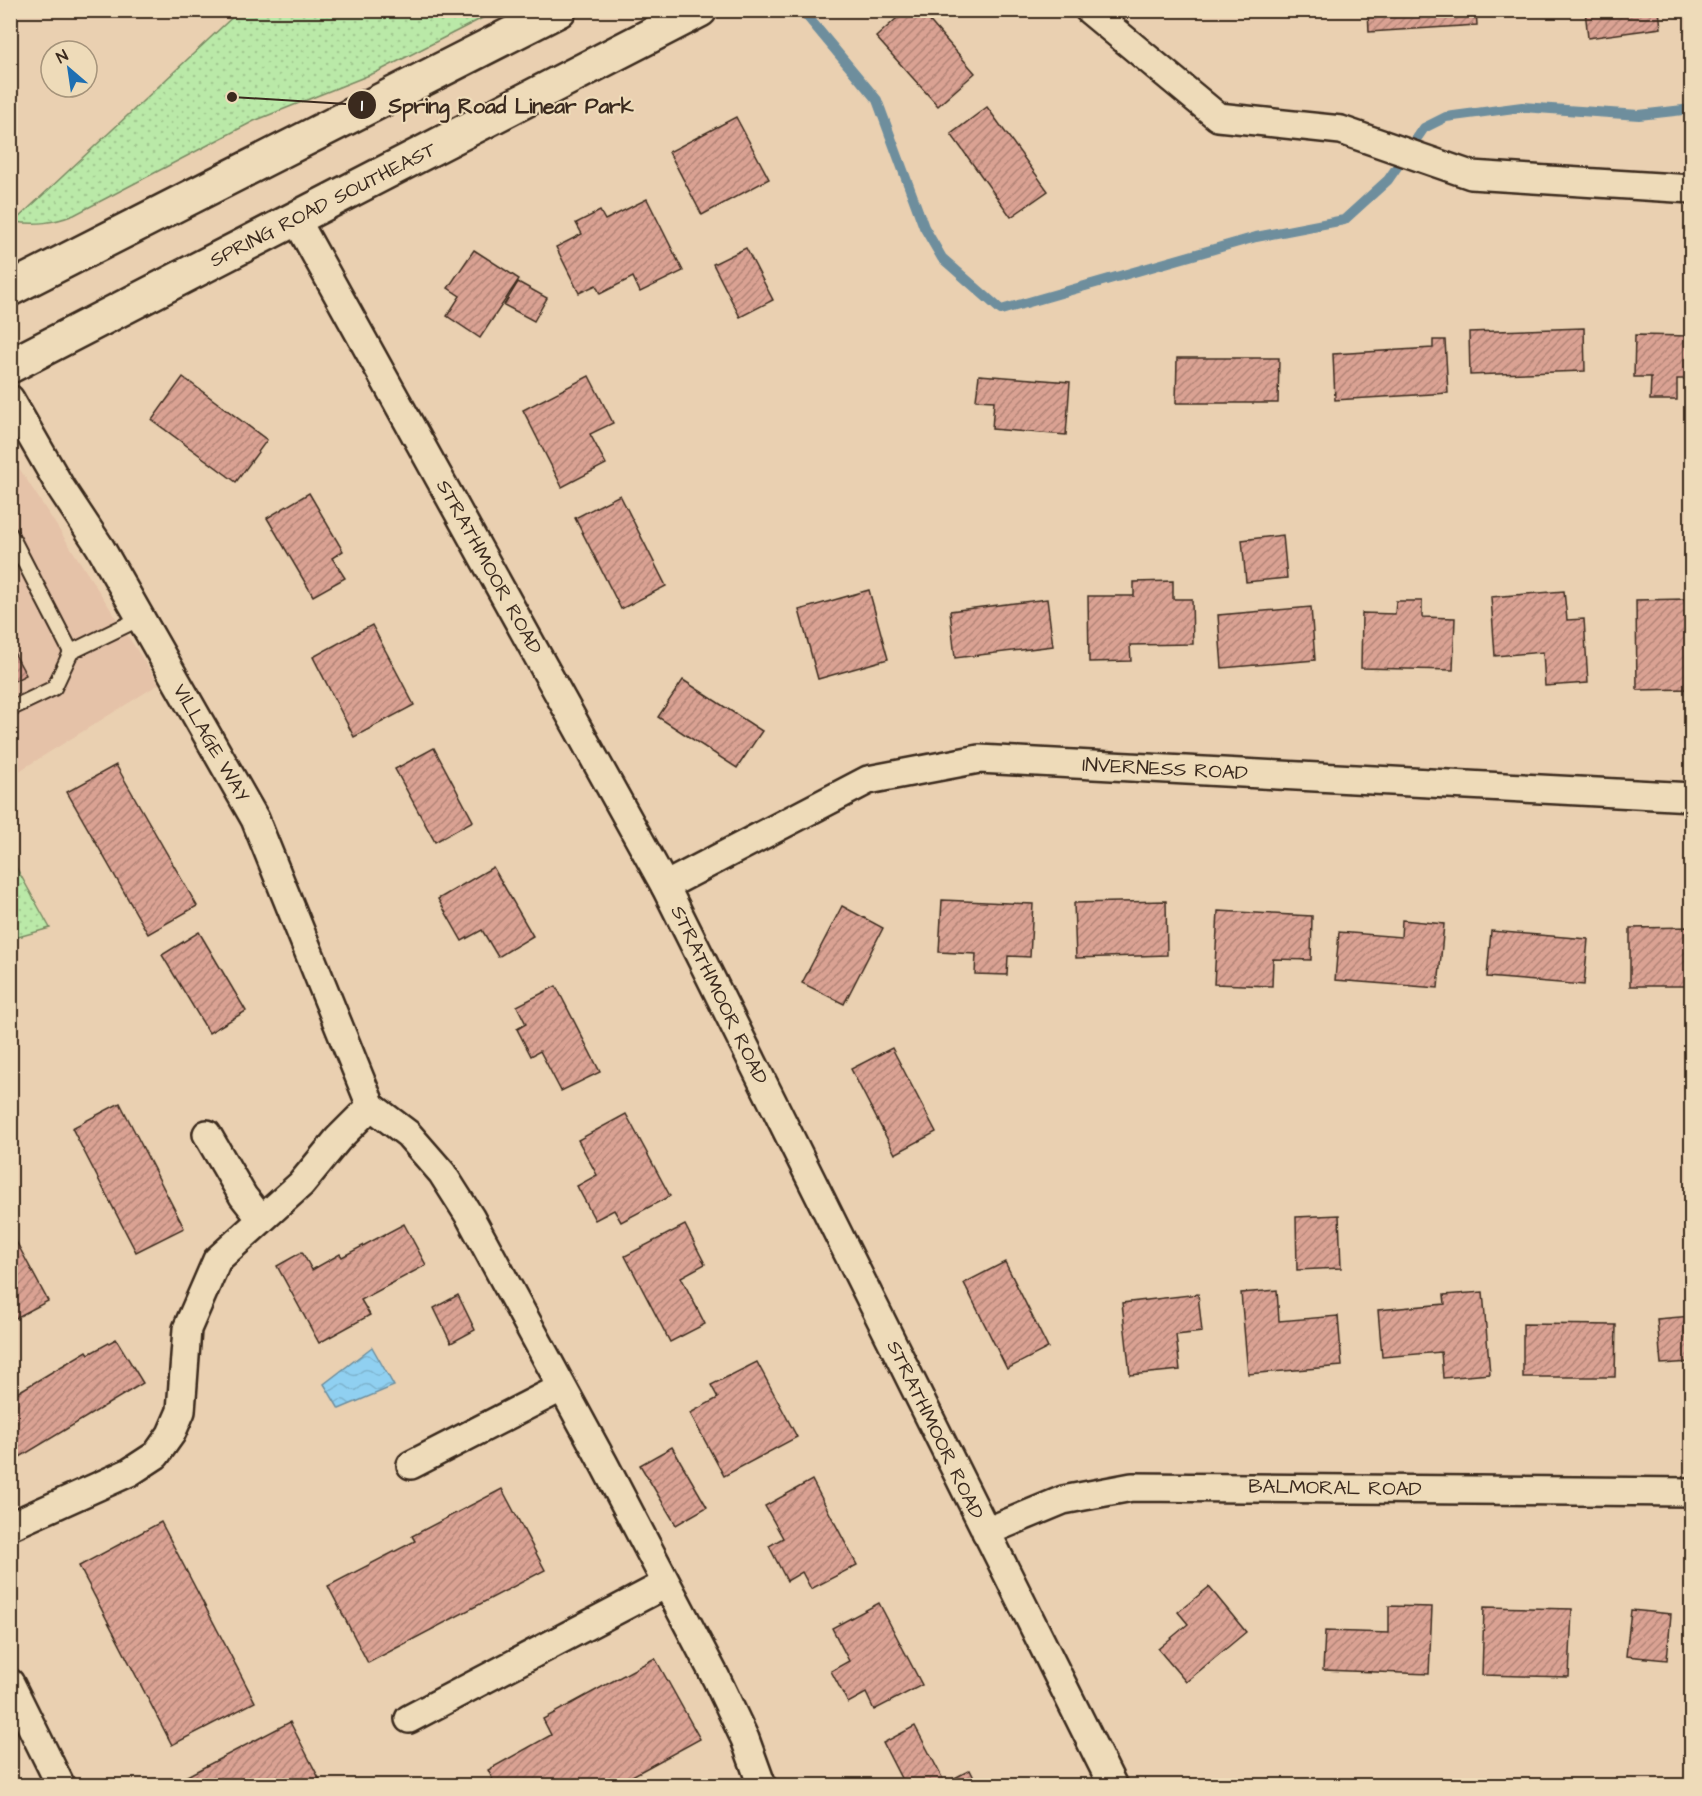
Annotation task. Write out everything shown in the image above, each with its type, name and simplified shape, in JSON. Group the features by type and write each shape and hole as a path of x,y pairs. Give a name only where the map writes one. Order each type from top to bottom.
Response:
{"main road":[{"path":"10,290 559,10"},
{"name":"SPRING ROAD SOUTHEAST","path":"10,366 700,10"}],"street":[{"path":"1089,10 1218,117 1341,130 1471,175 1692,189"},
{"name":"STRATHMOOR ROAD","path":"296,219 665,885 1113,1785"},
{"name":"VILLAGE WAY","path":"10,399 141,618 255,819 371,1106"},
{"name":"INVERNESS ROAD","path":"665,885 867,780 980,759 1692,797"},
{"path":"10,1526 130,1472 156,1455 171,1434 182,1411 187,1329 217,1260 301,1184 338,1139 371,1106 408,1134 442,1173 470,1217 666,1584 735,1719 759,1784"},
{"path":"207,1134 243,1197 261,1218"},
{"path":"411,1465 561,1388"},
{"name":"BALMORAL ROAD","path":"986,1532 1063,1500 1132,1487 1692,1492"},
{"path":"409,1719 666,1584"},
{"path":"10,1683 61,1785"}],"lane":[{"path":"10,534 70,652"},
{"path":"10,709 54,688 70,652 141,618"}],"shaded area":[{"path":"10,454 159,684 11,776 10,776"}],"green space":[{"path":"239,11 496,11 377,72 254,121 74,215 45,223 14,222"},
{"path":"11,858 50,928 11,939"}],"water":[{"path":"372,1347 394,1386 339,1409 324,1384"}],"building":[{"path":"906,10 920,10 975,73 938,106 876,37"},
{"path":"1368,10 1476,10 1477,25 1369,32"},
{"path":"1585,10 1659,10 1661,28 1588,38"},
{"path":"987,107 1048,191 1011,217 951,134"},
{"path":"736,117 769,179 702,215 669,152"},
{"path":"647,199 683,271 640,292 633,277 600,294 596,285 579,293 556,247 582,234 576,223 600,211 605,220"},
{"path":"746,248 773,300 740,317 713,264"},
{"path":"474,250 519,279 480,338 447,316 460,296 448,288"},
{"path":"518,282 547,298 534,321 504,305"},
{"path":"1584,328 1585,371 1470,375 1469,332"},
{"path":"1635,335 1692,336 1692,379 1677,379 1677,400 1650,400 1651,377 1634,377"},
{"path":"1433,340 1445,340 1448,393 1335,400 1333,354 1433,348"},
{"path":"1177,358 1279,358 1278,403 1176,403"},
{"path":"979,375 1070,382 1066,435 992,429 994,401 976,400"},
{"path":"589,376 613,423 590,434 606,464 562,487 523,410"},
{"path":"183,377 267,440 236,482 152,420"},
{"path":"309,493 343,551 332,558 345,578 313,596 267,518"},
{"path":"620,495 666,586 621,609 575,518"},
{"path":"1283,535 1287,578 1246,582 1242,540"},
{"path":"1173,581 1173,599 1192,599 1193,644 1130,645 1131,661 1089,662 1088,596 1134,596 1134,582"},
{"path":"869,590 888,659 818,679 799,610"},
{"path":"1564,591 1567,620 1584,619 1588,683 1545,686 1543,652 1495,656 1491,597"},
{"path":"1047,599 1053,646 955,658 950,611"},
{"path":"1686,599 1687,644 1692,644 1692,689 1637,690 1636,600"},
{"path":"1396,601 1422,601 1422,617 1455,618 1453,670 1361,668 1362,613 1395,614"},
{"path":"1311,607 1315,660 1222,668 1218,615"},
{"path":"372,625 414,705 354,737 313,657"},
{"path":"10,645 26,675 10,683"},
{"path":"683,680 762,731 737,768 658,717"},
{"path":"434,748 473,821 435,842 395,769"},
{"path":"116,765 197,906 148,934 67,792"},
{"path":"493,867 533,936 498,957 482,930 462,941 438,899"},
{"path":"942,900 1033,904 1030,957 1008,956 1007,975 975,974 976,954 939,952"},
{"path":"1166,901 1167,955 1076,958 1074,903"},
{"path":"842,906 883,928 844,1004 802,983"},
{"path":"1218,911 1312,916 1311,960 1273,959 1272,986 1214,984"},
{"path":"1402,920 1444,924 1438,988 1335,980 1339,932 1401,937"},
{"path":"1692,927 1692,986 1630,986 1630,928"},
{"path":"1491,931 1588,939 1584,985 1487,977"},
{"path":"199,932 246,1011 209,1033 162,955"},
{"path":"556,986 600,1072 561,1091 540,1051 531,1056 517,1029 526,1024 517,1006"},
{"path":"892,1048 936,1132 895,1154 851,1069"},
{"path":"120,1103 184,1228 136,1252 72,1128"},
{"path":"626,1114 670,1196 621,1222 614,1210 595,1220 577,1186 597,1175 578,1140"},
{"path":"1339,1215 1341,1268 1297,1270 1296,1217"},
{"path":"404,1224 426,1265 361,1300 370,1315 319,1343 277,1266 302,1252 312,1270"},
{"path":"685,1225 705,1264 681,1277 705,1324 670,1342 625,1256"},
{"path":"10,1230 48,1301 10,1321"},
{"path":"1005,1262 1048,1348 1007,1369 964,1283"},
{"path":"1277,1290 1279,1321 1338,1316 1342,1366 1248,1374 1241,1293"},
{"path":"1483,1292 1490,1374 1443,1378 1441,1352 1382,1357 1378,1310 1445,1304 1444,1295"},
{"path":"1198,1294 1202,1332 1176,1335 1180,1370 1130,1375 1122,1303"},
{"path":"458,1295 475,1330 451,1343 434,1308"},
{"path":"1692,1316 1692,1362 1661,1364 1657,1319"},
{"path":"1523,1324 1616,1325 1615,1377 1523,1377"},
{"path":"116,1339 143,1383 10,1463 10,1397 87,1351 89,1354"},
{"path":"757,1362 797,1437 724,1476 690,1413 718,1398 711,1385"},
{"path":"672,1447 707,1507 676,1525 640,1465"},
{"path":"812,1480 857,1565 811,1589 802,1572 787,1581 769,1546 783,1538 765,1506"},
{"path":"502,1489 545,1570 368,1663 328,1586 415,1541 412,1536"},
{"path":"161,1522 255,1702 172,1745 79,1566"},
{"path":"1209,1587 1246,1632 1186,1682 1158,1649 1188,1624 1178,1612"},
{"path":"879,1603 922,1685 874,1710 866,1693 848,1703 831,1671 849,1661 832,1628"},
{"path":"1389,1606 1432,1607 1429,1674 1323,1670 1325,1631 1389,1633"},
{"path":"1484,1607 1572,1609 1569,1677 1482,1675"},
{"path":"1631,1610 1671,1614 1667,1660 1626,1656"},
{"path":"655,1658 700,1739 614,1786 496,1786 488,1770 551,1735 543,1719"},
{"path":"290,1722 323,1786 168,1786"},
{"path":"915,1726 945,1783 970,1770 978,1786 905,1786 883,1743"}],"waterway":[{"path":"802,10 877,100 924,227 942,258 1001,310 1256,237 1344,220 1388,180 1424,128 1446,117 1522,107 1639,115 1692,109"}],"place":[{"name":"Spring Road Linear Park","path":"232,97"}]}
